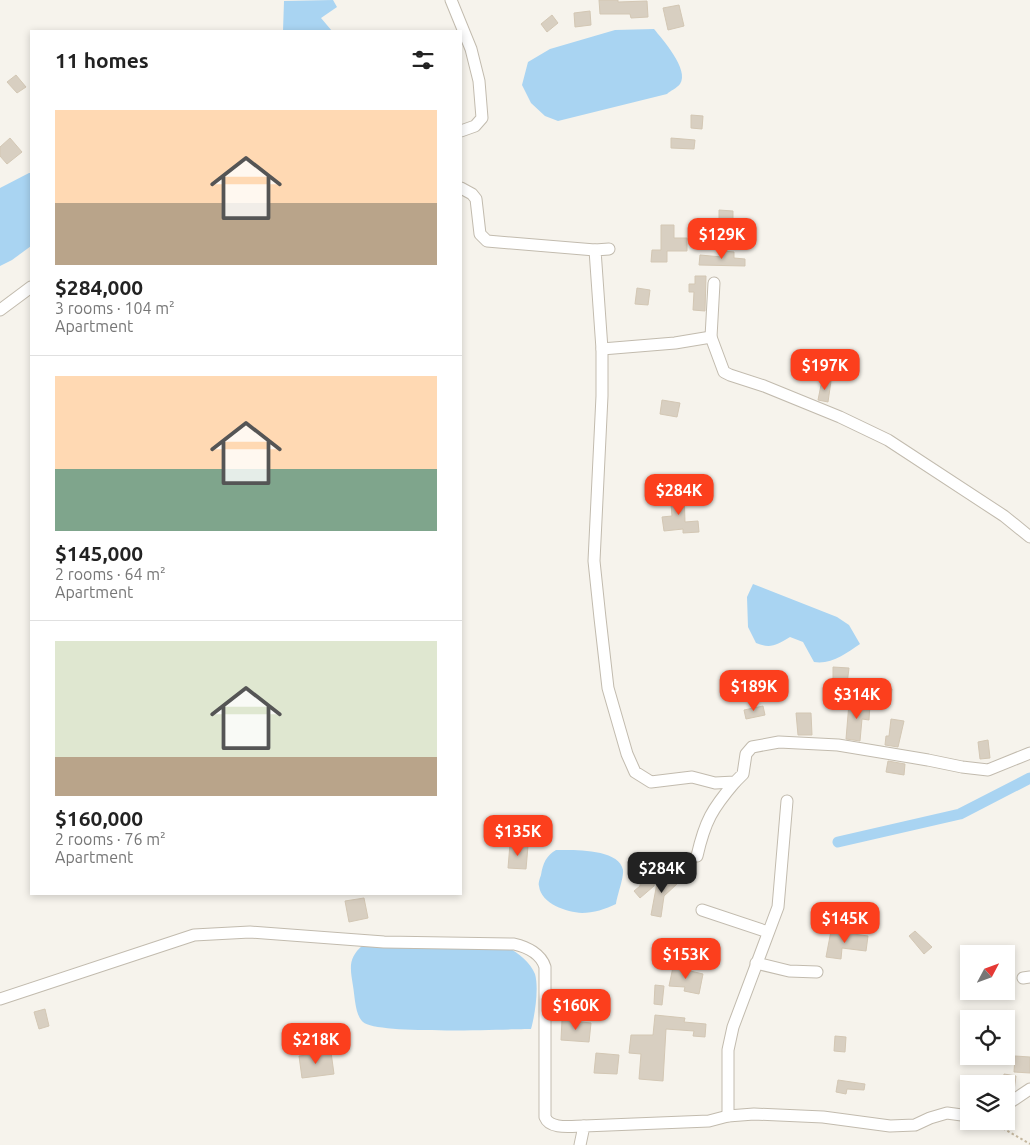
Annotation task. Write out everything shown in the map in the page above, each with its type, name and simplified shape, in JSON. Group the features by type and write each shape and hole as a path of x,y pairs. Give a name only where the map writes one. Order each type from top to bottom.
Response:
{"street":[{"path":"451,0 471,49 479,81 482,118 475,126 462,131"},
{"path":"462,189 472,194 476,199 480,234 487,241 595,250 609,249"},
{"path":"595,250 602,349 602,396 594,561 608,688 626,754 635,772 651,782 692,777 715,783 735,782"},
{"path":"714,283 711,337 724,372 840,417 888,440 1004,516 1030,537"},
{"path":"0,310 30,288"},
{"path":"602,349 675,343 711,337"},
{"path":"696,856 703,831 712,811 743,774 746,754 752,747 779,742 838,745 928,760 962,768 988,770 1030,753"},
{"path":"728,1116 728,1050 756,963 778,907 787,801"},
{"path":"702,910 768,932"},
{"path":"0,999 194,936 250,932 384,942 514,944 531,950 540,958 545,967 545,1117 546,1121 552,1125 584,1126 709,1121 728,1116 754,1114 823,1118 890,1126 915,1125 947,1113 960,1116"},
{"path":"756,963 789,971 817,972"},
{"path":"1015,1099 1030,1089"},
{"path":"580,1145 584,1126"}],"path":[{"path":"1006,1130 1030,1144"}],"water":[{"path":"333,0 337,7 321,18 331,30 283,30 284,1"},
{"path":"654,29 674,55 681,71 682,78 680,84 667,94 558,121 545,116 531,103 522,85 528,62 550,49 615,30"},
{"path":"30,173 30,247 0,266 0,188"},
{"path":"753,584 837,617 849,625 860,644 833,660 814,662 803,642 790,637 773,645 766,646 756,643 748,627 747,597"},
{"path":"556,850 604,854 620,863 623,873 616,904 608,908 582,913 562,909 544,898 539,880 546,860"},
{"path":"503,944 526,961 535,974 537,987 536,1001 531,1029 391,1029 373,1026 360,1019 355,1000 351,963 355,954 363,945"}],"building":[{"path":"599,0 618,0 618,2 647,1 648,17 631,18 630,14 600,14"},
{"path":"679,5 684,26 668,30 663,8"},
{"path":"590,11 591,25 575,27 574,13"},
{"path":"552,15 558,23 547,32 541,24"},
{"path":"16,75 26,87 17,93 7,82"},
{"path":"691,115 703,116 702,129 691,128"},
{"path":"10,138 22,152 7,164 0,156 0,147"},
{"path":"671,138 695,140 694,149 671,148"},
{"path":"719,210 733,211 733,222 719,222"},
{"path":"661,225 674,225 674,238 687,238 687,251 667,251 667,262 651,262 652,250 661,250"},
{"path":"722,251 734,252 734,258 745,259 745,266 699,265 700,255 722,257"},
{"path":"695,276 706,276 705,311 693,310 694,292 689,292 689,284 695,284"},
{"path":"637,288 650,290 648,305 635,304"},
{"path":"822,380 831,381 828,402 818,400"},
{"path":"662,400 680,403 677,417 660,414"},
{"path":"670,492 684,492 685,522 698,521 699,532 683,533 683,529 664,531 662,517 672,516"},
{"path":"833,667 849,668 846,692 833,691"},
{"path":"879,687 892,689 890,705 877,703"},
{"path":"849,703 870,704 869,720 862,719 860,741 846,739"},
{"path":"763,706 765,715 746,719 744,710"},
{"path":"796,713 811,713 812,735 798,735"},
{"path":"891,719 904,721 898,747 885,745 886,736 889,736"},
{"path":"988,740 990,758 980,759 978,742"},
{"path":"888,761 905,764 904,775 886,772"},
{"path":"510,844 528,846 526,869 508,868"},
{"path":"646,861 658,863 654,886 640,898 634,891 640,886 641,871 644,872"},
{"path":"667,874 677,884 664,896 661,917 651,915 657,883"},
{"path":"364,898 368,918 349,922 345,901"},
{"path":"831,931 868,936 866,951 842,948 841,959 826,957"},
{"path":"915,931 932,947 924,954 909,936"},
{"path":"673,967 703,974 699,994 684,991 685,987 669,986"},
{"path":"655,985 664,986 662,1005 654,1004"},
{"path":"45,1009 49,1026 39,1029 34,1012"},
{"path":"655,1015 685,1018 684,1022 706,1024 705,1037 693,1036 694,1031 666,1029 663,1081 639,1079 641,1054 629,1053 631,1035 653,1035"},
{"path":"562,1020 591,1023 589,1042 561,1040"},
{"path":"835,1036 846,1037 845,1052 834,1051"},
{"path":"331,1052 334,1074 302,1078 299,1056"},
{"path":"596,1053 619,1055 617,1074 594,1073"},
{"path":"1015,1056 1030,1057 1030,1073 1014,1072"},
{"path":"838,1080 865,1084 864,1090 847,1089 846,1094 836,1092"}],"waterway":[{"path":"838,842 960,814 1030,778"}]}
